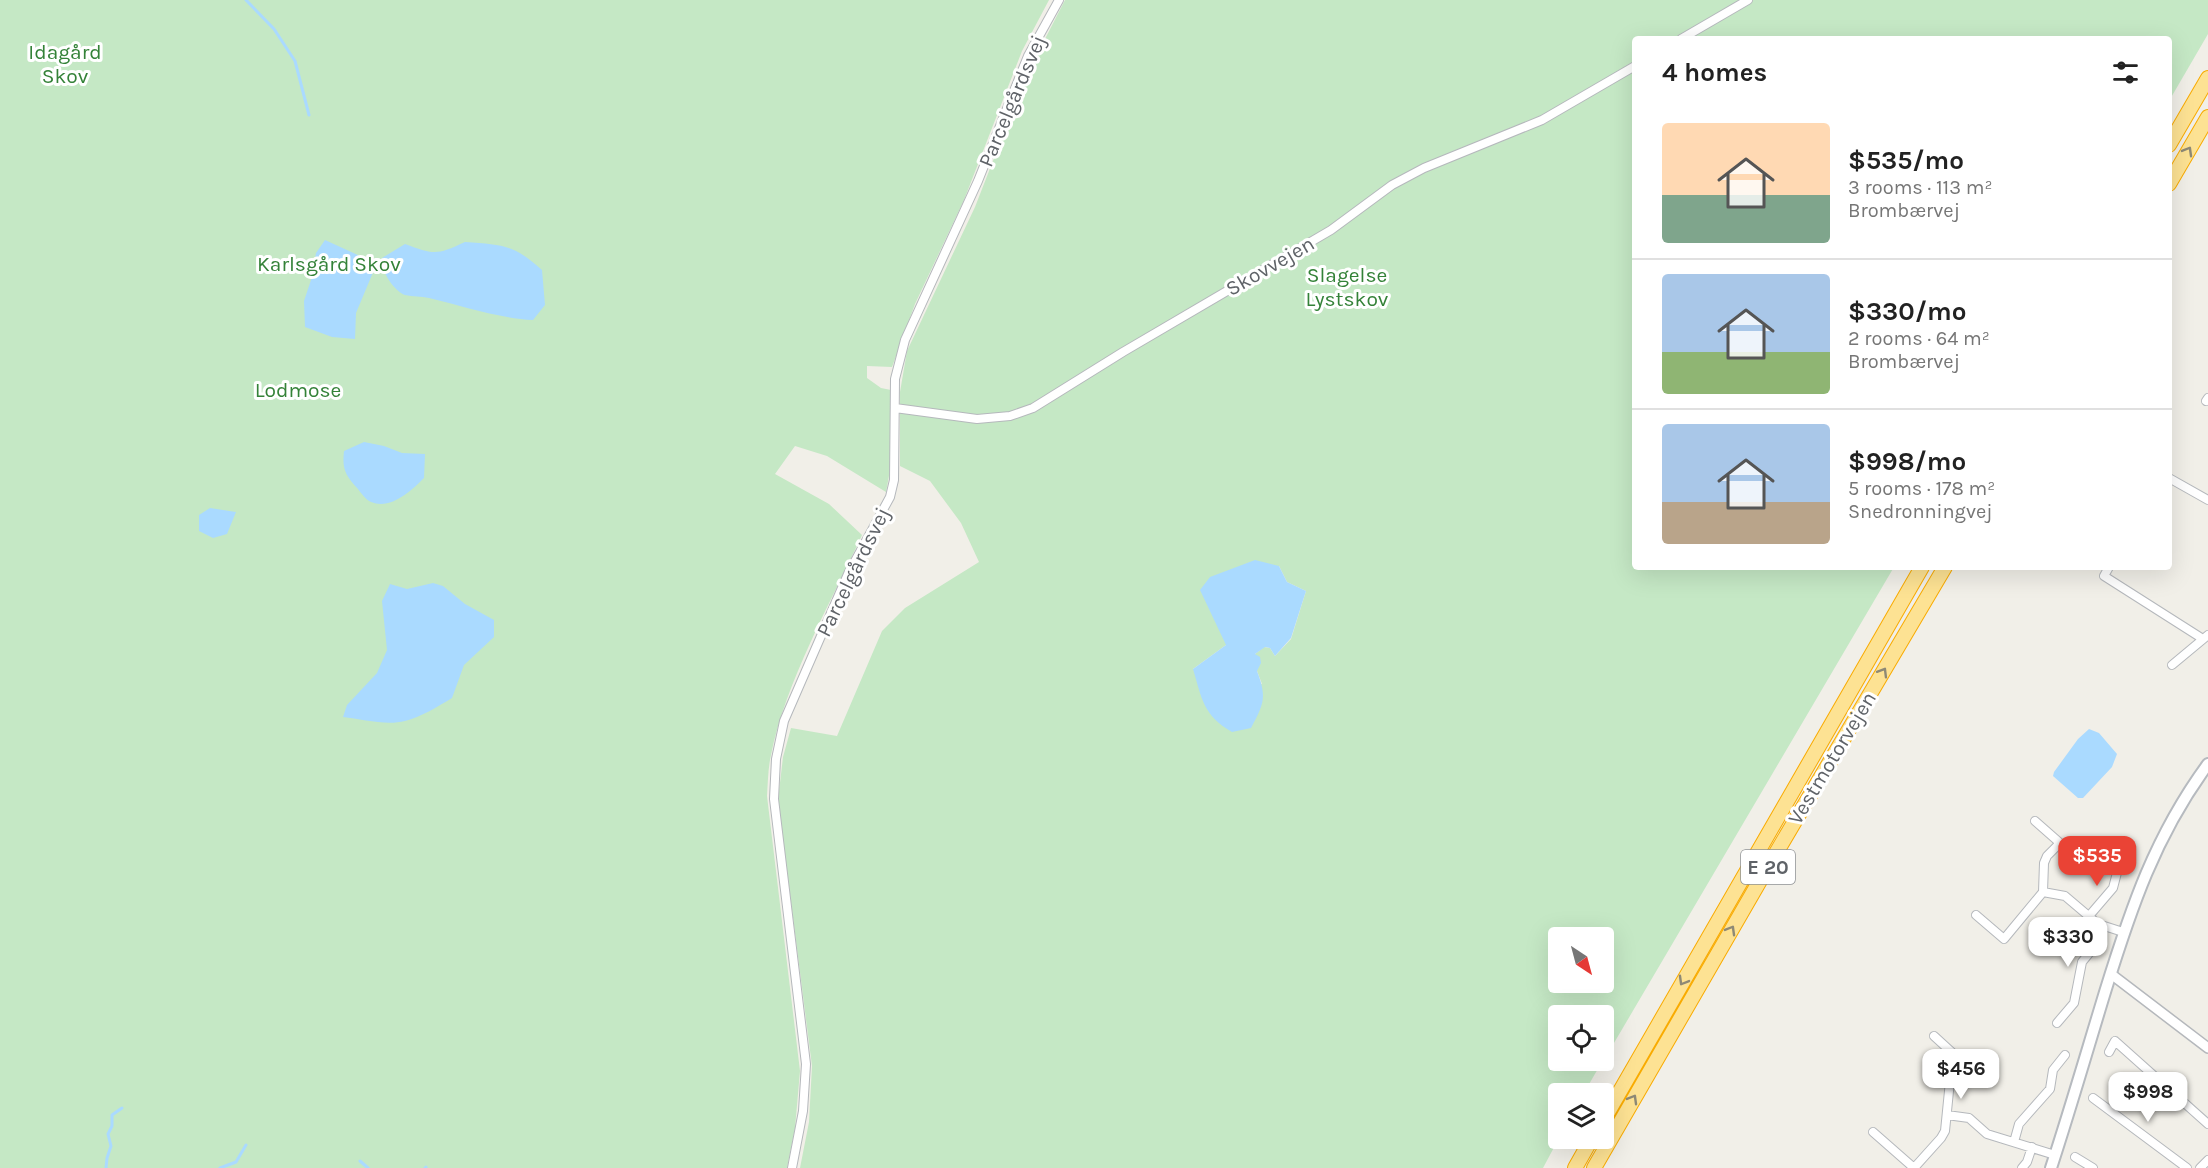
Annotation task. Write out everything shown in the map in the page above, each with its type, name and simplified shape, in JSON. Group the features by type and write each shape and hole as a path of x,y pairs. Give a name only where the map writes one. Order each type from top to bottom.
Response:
{"highway":[{"path":"2172,140 2208,78"},
{"path":"2172,179 2208,117"},
{"name":"Vestmotorvejen","path":"1614,1102 1920,570"},
{"name":"Vestmotorvejen","path":"1594,1168 1775,854 1943,570"},
{"path":"1575,1168 1586,1149"}],"main road":[{"path":"2052,1168 2123,933 2148,866 2167,828 2208,764"}],"street":[{"name":"Parcelgårdsvej","path":"792,1168 803,1111 806,1064 774,800 776,759 784,721 848,574 890,497 894,480 895,379 905,340 978,181 1028,57 1059,0"},
{"path":"1686,36 1748,0"},
{"name":"Skovvejen","path":"894,408 977,419 1010,416 1033,408 1123,352 1331,230 1392,185 1424,168 1542,120 1632,68"},
{"path":"2172,480 2208,500"},
{"path":"2107,570 2103,576 2206,637 2172,665"},
{"path":"1976,915 2004,939 2043,892 2044,863 2047,856 2060,843 2035,821"},
{"path":"2089,916 2113,888 2119,865"},
{"path":"2043,892 2065,896 2103,926 2123,933"},
{"path":"2057,1023 2074,1003 2082,962 2099,941 2103,926"},
{"path":"2111,974 2208,1048"},
{"path":"1872,1132 1914,1168 1941,1138 1947,1115 1951,1071 1958,1058 1934,1036"},
{"path":"2109,1052 2115,1041 2208,1124"},
{"path":"2014,1142 2019,1124 2050,1089 2053,1070 2065,1055"},
{"path":"2093,1098 2187,1168"},
{"path":"1947,1115 1969,1118 1987,1134 2055,1155"},
{"path":"2022,1168 2027,1162 2032,1147"},
{"path":"2075,1157 2093,1168"},
{"path":"2200,1168 2208,1160"}],"green space":[{"path":"0,0 1049,0 1022,51 964,200 915,304 892,367 867,366 867,378 881,388 891,390 891,465 886,492 827,456 795,446 775,474 829,504 862,535 798,671 778,728 769,765 767,796 800,1071 795,1128 787,1168 0,1168"},
{"name":"Slagelse Lystskov","path":"1065,0 2208,0 2208,34 2172,96 2172,36 1632,36 1632,570 1892,570 1614,1043 1614,1005 1548,1005 1548,1071 1597,1071 1590,1083 1548,1083 1548,1149 1553,1149 1543,1168 800,1168 809,1122 812,1066 778,800 783,757 791,728 837,736 882,631 905,608 979,562 961,523 930,481 900,466 900,392 907,351 975,207 1026,76","holes":["1279,566 1287,582 1306,591 1291,639 1275,656 1270,648 1264,647 1255,654 1257,671 1262,684 1193,669 1226,645"]}],"water":[{"path":"325,240 360,256 374,270 356,313 355,339 332,337 305,327 304,301 316,253"},
{"path":"465,242 507,247 523,255 542,270 545,305 533,320 506,317 429,298 405,295 392,285 385,274 382,258 405,244 435,252"},
{"path":"364,442 402,453 425,454 424,478 407,493 393,501 378,504 369,501 350,480 345,472 344,463 344,451"},
{"path":"210,508 236,512 227,534 213,538 199,531 199,515"},
{"path":"1255,560 1279,566 1287,582 1306,591 1291,638 1275,656 1270,648 1265,647 1255,654 1260,657 1261,663 1257,671 1263,700 1251,728 1232,732 1209,713 1193,669 1226,645 1200,590 1210,577"},
{"path":"433,583 443,586 465,604 494,620 494,637 464,665 452,698 429,711 398,722 343,717 347,705 377,673 387,650 382,601 390,584 407,589"},
{"path":"2089,729 2099,733 2117,754 2112,767 2083,798 2078,798 2053,776 2078,739"}],"waterway":[{"path":"246,0 274,29 295,61 309,115"},
{"path":"106,1168 111,1146 108,1134 112,1126 112,1115 122,1108"},
{"path":"220,1168 236,1162 246,1145"},
{"path":"360,1161 368,1168"}],"park label":[{"name":"Idagård Skov","path":"65,64"},
{"name":"Karlsgård Skov","path":"329,264"},
{"name":"Lodmose","path":"298,390"}]}
